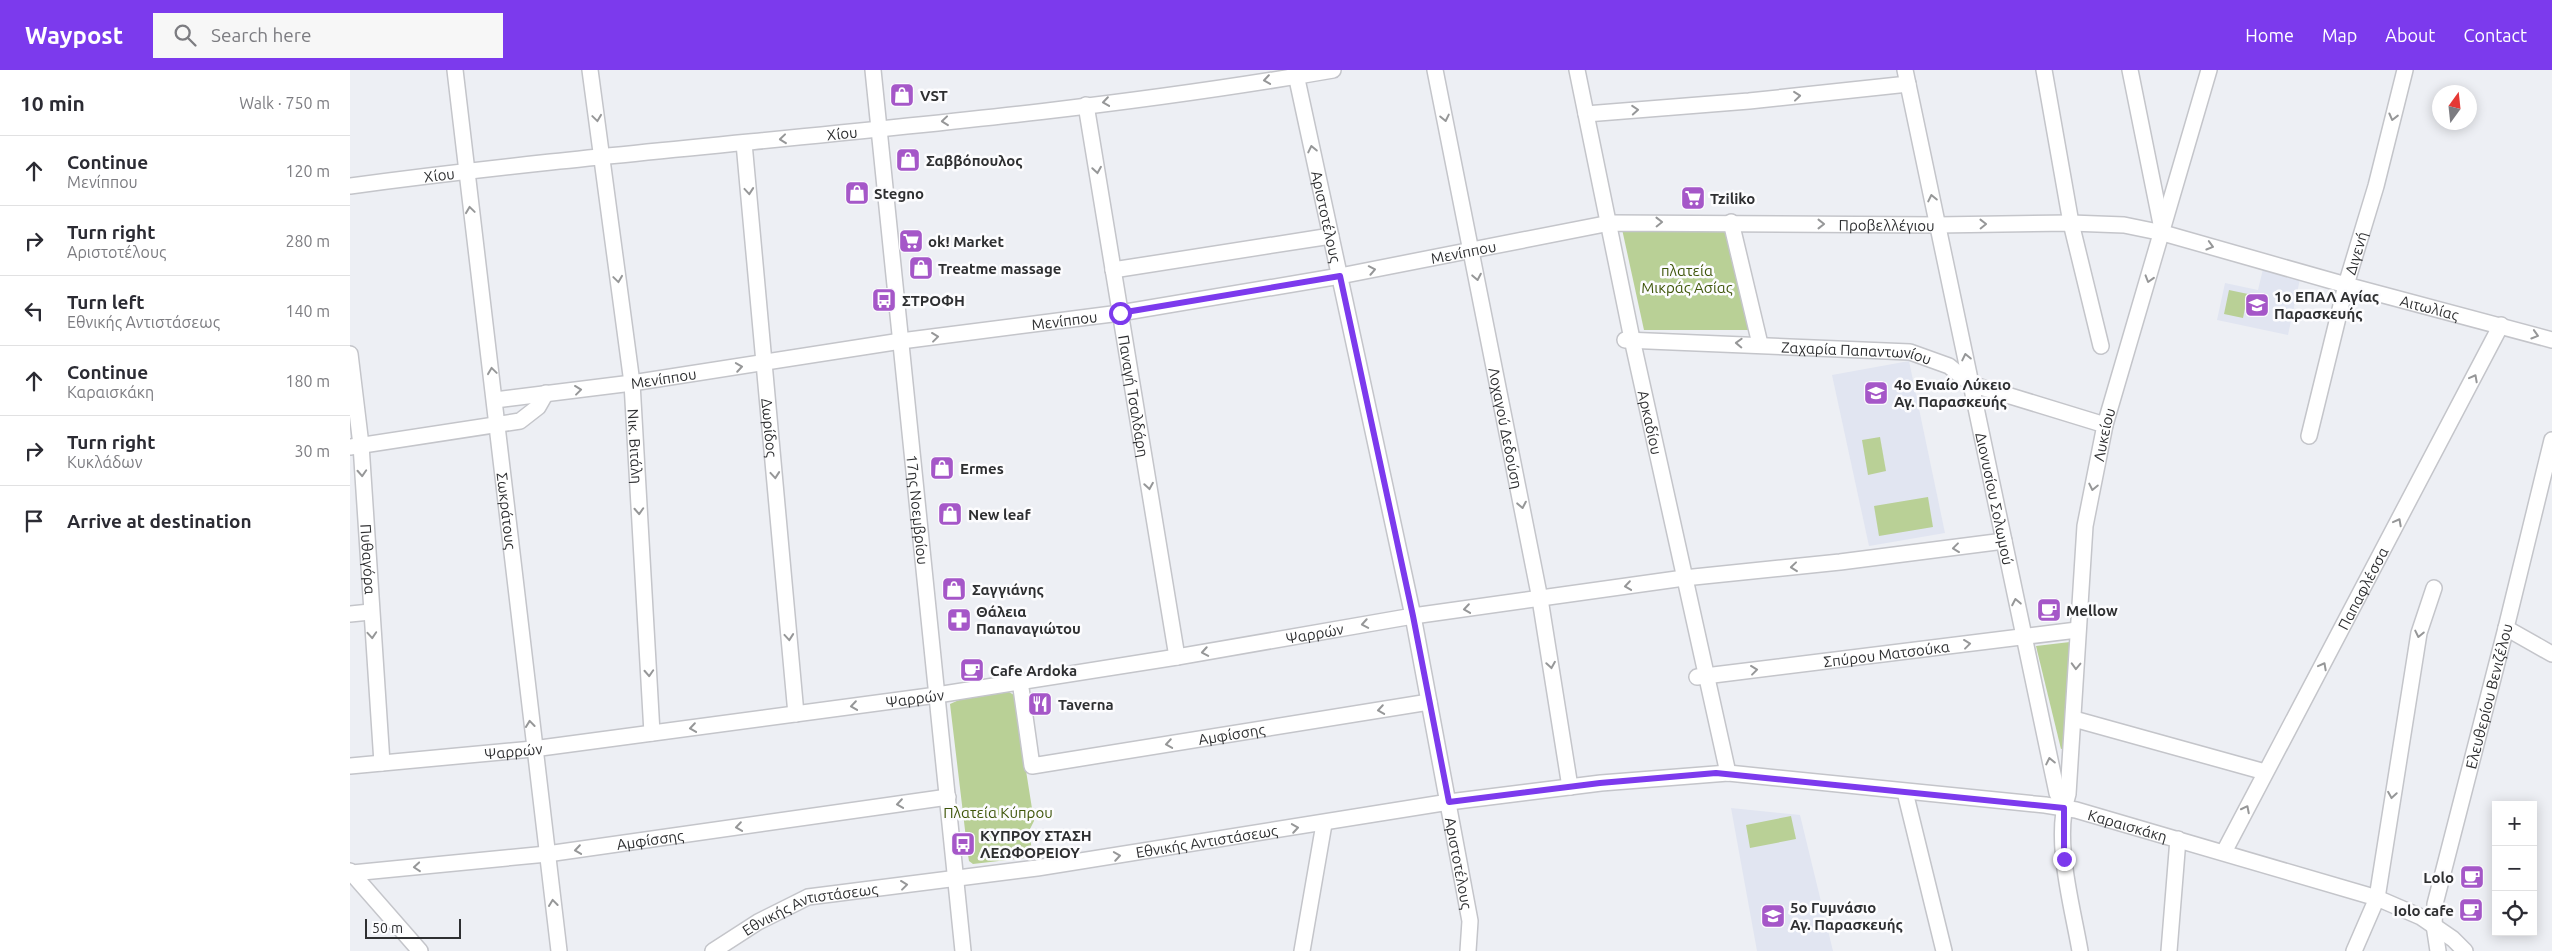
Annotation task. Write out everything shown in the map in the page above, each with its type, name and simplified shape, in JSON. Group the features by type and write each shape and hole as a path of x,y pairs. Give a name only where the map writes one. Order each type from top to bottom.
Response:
{"street":[{"name":"Σωκράτους","path":"455,70 465,170 498,425 533,750 559,951"},
{"name":"Νικ. Βιτάλη","path":"590,70 632,384 652,733"},
{"name":"17ης Νοεμβρίου","path":"873,70 963,951"},
{"name":"Χίου","path":"350,186 465,170 602,155 744,143 1086,105 1295,73 1333,70"},
{"name":"Λοχαγού Δεδούση","path":"1435,70 1540,599 1570,787"},
{"name":"Αρκαδίου","path":"1567,70 1605,223"},
{"name":"Αρκαδίου","path":"1578,70 1628,340 1722,773"},
{"path":"2044,70 2071,222 2101,346"},
{"name":"Λυκείου","path":"2064,808 2068,794 2074,719 2077,630 2085,526 2105,425 2163,233 2130,70"},
{"path":"2163,233 2209,70"},
{"name":"Διγενή","path":"2309,436 2346,286 2376,186 2405,70"},
{"name":"Αριστοτέλους","path":"1295,73 1413,616 1470,921 1468,951"},
{"path":"1586,114 1749,101 1906,77"},
{"name":"Διονυσίου Σολωμού","path":"1906,77 2023,637 2057,793 2064,808"},
{"name":"Παναγή Τσαλδάρη","path":"1086,105 1177,657"},
{"name":"Δωρίδος","path":"744,143 796,714"},
{"path":"1731,222 1760,344"},
{"name":"Προβελλέγιου","path":"1605,223 1937,224 2071,222 2124,225 2163,233"},
{"name":"Μενίππου","path":"495,400 632,384 901,341 1120,313 1340,276 1605,223"},
{"name":"Αιτωλίας","path":"2163,233 2346,286 2501,325 2552,340"},
{"path":"1113,270 1331,236"},
{"name":"Παπαφλέσσα","path":"2224,852 2501,325"},
{"name":"Ζαχαρία Παπαντωνίου","path":"1628,340 1760,344 1910,352 1949,366 1971,384 2105,425"},
{"name":"Πυθαγόρα","path":"350,354 355,446 382,763"},
{"path":"355,446 520,422 529,417 544,400 546,393"},
{"name":"Ελευθερίου Βενιζέλου","path":"2437,946 2434,926 2434,904 2506,628 2552,440"},
{"name":"Ψαρρών","path":"350,766 533,750 937,695 1177,657 1413,616 1680,579 2004,542"},
{"path":"2354,951 2377,898 2419,633 2434,588"},
{"path":"350,614 370,612"},
{"path":"2506,628 2552,654"},
{"name":"Σπύρου Ματσούκα","path":"1701,677 2077,630"},
{"name":"Αμφίσσης","path":"1020,681 1032,766 1429,702"},
{"path":"2074,719 2266,772"},
{"name":"Καραισκάκη","path":"1722,773 2064,808 2178,838 2377,898 2421,917 2462,949"},
{"name":"Εθνικής Αντιστάσεως","path":"713,951 758,922 808,897 1037,868 1324,824 1449,802 1570,787 1722,773"},
{"path":"1905,792 1944,951"},
{"name":"Αμφίσσης","path":"351,872 547,854 948,797"},
{"path":"2064,808 2064,859 2080,951"},
{"path":"1302,951 1324,824"},
{"path":"2169,951 2178,838"},
{"path":"351,872 420,951"},
{"name":"Καραισκάκη","path":"2437,946 2462,949"}],"shaded area":[{"name":"1ο ΕΠΑΛ Αγίας Παρασκευής","path":"2263,269 2300,279 2288,335 2217,320 2225,283 2258,290"},
{"path":"1909,361 1945,533 1869,546 1832,375"},
{"path":"1731,808 1800,815 1833,951 1757,951"}],"green space":[{"name":"πλατεία Μικράς Ασίας","path":"1727,226 1752,330 1644,330 1622,229"},
{"path":"2229,290 2248,294 2243,318 2224,314"},
{"path":"1880,437 1886,471 1868,475 1862,440"},
{"path":"1928,497 1933,527 1879,536 1874,506"},
{"path":"2070,642 2066,748 2061,749 2036,646"},
{"name":"Πλατεία Κύπρου","path":"1009,692 1014,695 1034,821 1029,831 1033,857 973,864 969,861 968,855 950,704 959,700"},
{"path":"1791,816 1796,839 1750,848 1746,825"}],"place":[{"name":"VST","path":"902,95"},
{"name":"Σαββόπουλος","path":"908,160"},
{"name":"Stegno","path":"857,193"},
{"name":"Tziliko","path":"1693,198"},
{"name":"ok! Market","path":"911,241"},
{"name":"Treatme massage","path":"921,268"},
{"name":"ΣΤΡΟΦΗ","path":"884,300"},
{"name":"1ο ΕΠΑΛ Αγίας Παρασκευής","path":"2257,305"},
{"name":"4ο Ενιαίο Λύκειο Αγ. Παρασκευής","path":"1876,393"},
{"name":"Ermes","path":"942,468"},
{"name":"New leaf","path":"950,514"},
{"name":"Σαγγιάνης","path":"954,589"},
{"name":"Mellow","path":"2049,610"},
{"name":"Θάλεια Παπαναγιώτου","path":"959,620"},
{"name":"Cafe Ardoka","path":"972,670"},
{"name":"Taverna","path":"1040,704"},
{"name":"ΚΥΠΡΟΥ ΣΤΑΣΗ ΛΕΩΦΟΡΕΙΟΥ","path":"963,844"},
{"name":"Lolo","path":"2472,877"},
{"name":"Iolo cafe","path":"2471,910"},
{"name":"5ο Γυμνάσιο Αγ. Παρασκευής","path":"1773,916"}],"route":[{"path":"1120,313 1340,276 1413,616 1449,802 1600,783 1728,773 2064,808 2064,859"}]}
